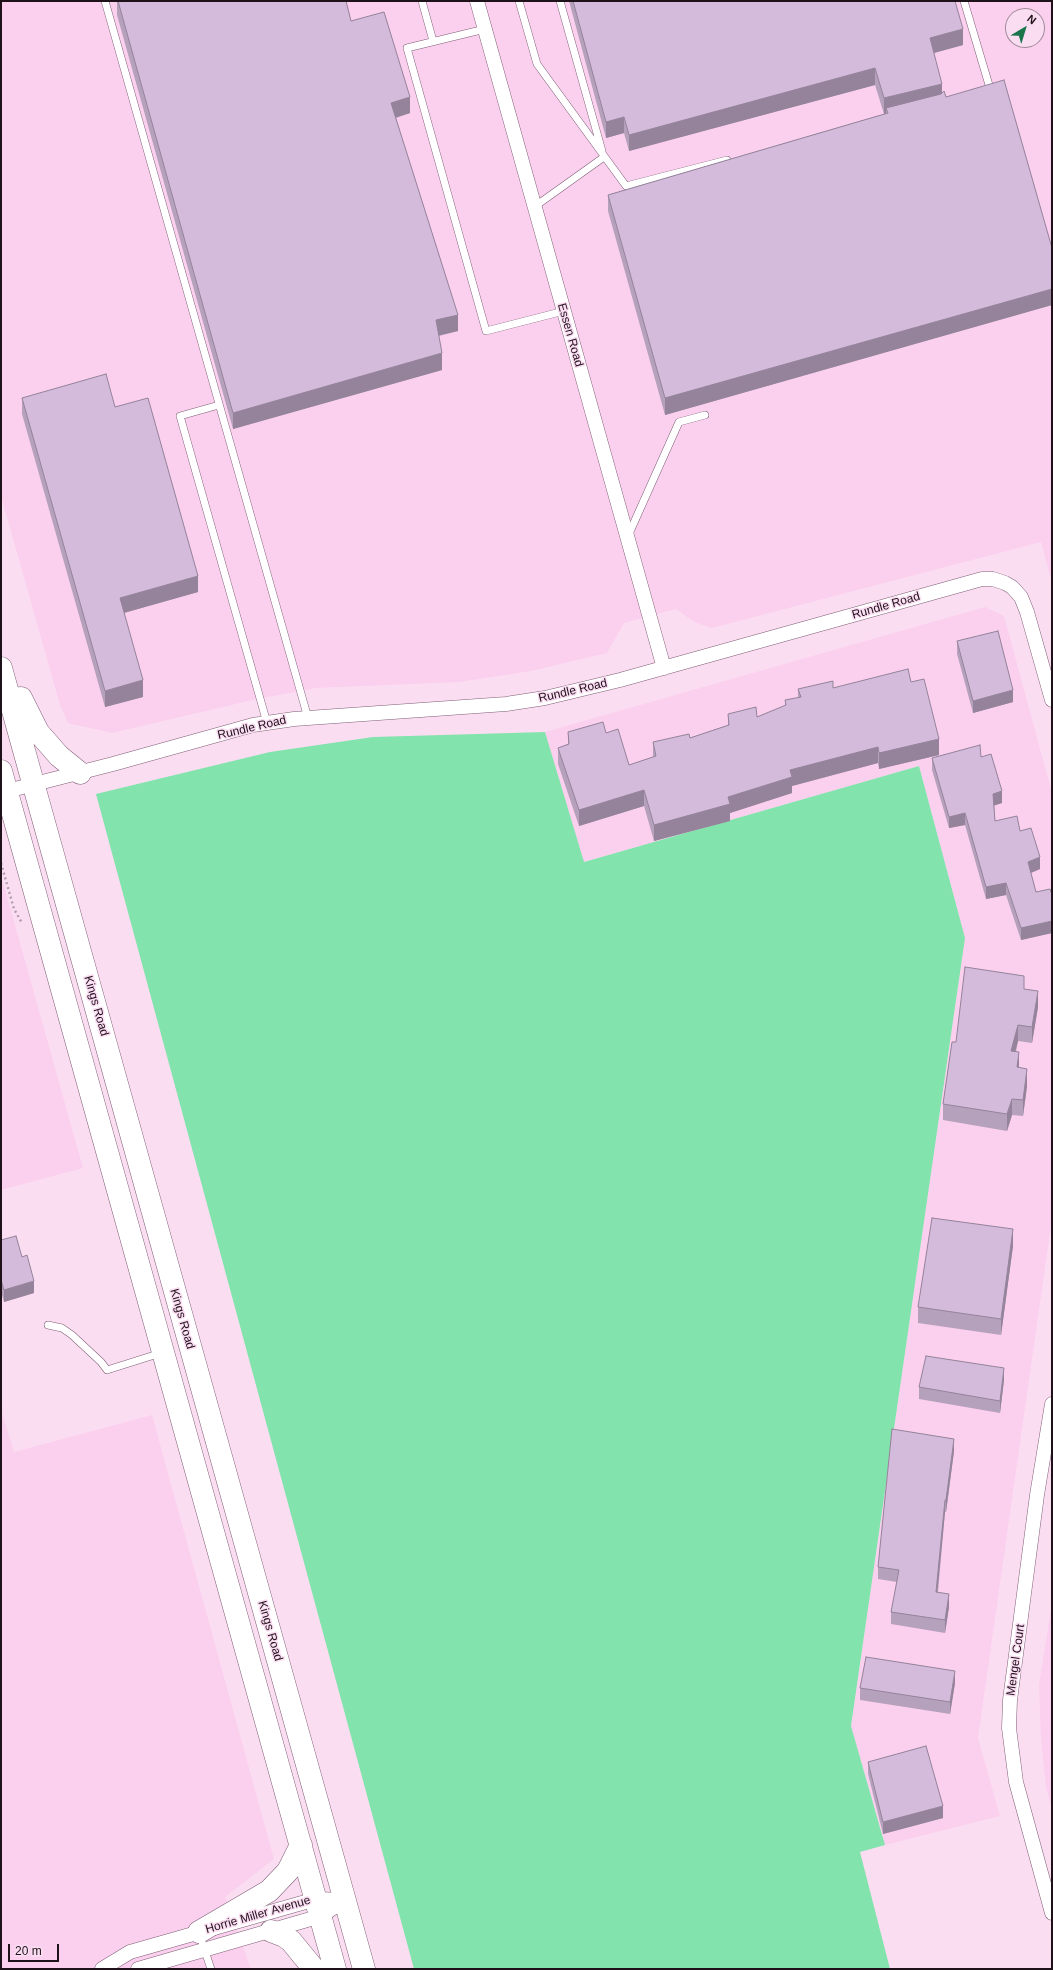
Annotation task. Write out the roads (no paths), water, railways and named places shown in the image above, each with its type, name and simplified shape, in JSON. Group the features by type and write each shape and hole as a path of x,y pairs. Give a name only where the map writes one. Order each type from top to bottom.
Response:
{"main road":[{"path":"1,655 31,722 59,756 80,773"},
{"name":"Kings Road","path":"1,668 364,1969"},
{"path":"4,781 335,1969"},
{"path":"202,1942 269,1891 288,1871 301,1845"},
{"path":"271,1931 284,1936 291,1942 314,1969"}],"street":[{"name":"Essen Road","path":"477,1 664,668"},
{"name":"Rundle Road","path":"4,781 34,785 267,723 308,718 506,704 553,696 664,668 982,579 993,579 1012,587 1021,597 1027,612 1052,700"},
{"name":"Mengel Court","path":"1052,1404 1010,1700 1009,1728 1016,1782 1052,1913"},
{"name":"Horrie Miller Avenue","path":"138,1969 202,1942 345,1900"},
{"name":"Horrie Miller Avenue","path":"102,1969 130,1952 271,1931 318,1908"}],"lane":[{"path":"105,1 308,718"},
{"path":"422,1 433,41"},
{"path":"519,1 537,64 626,186 733,159"},
{"path":"560,1 604,157"},
{"path":"964,1 989,85"},
{"path":"485,29 407,48 486,331 564,311"},
{"path":"534,207 604,157"},
{"path":"219,405 180,416 267,723"},
{"path":"627,538 679,422 705,415"},
{"path":"48,1325 62,1328 72,1334 101,1362 106,1370 163,1352"},
{"path":"202,1942 211,1969"}]}
